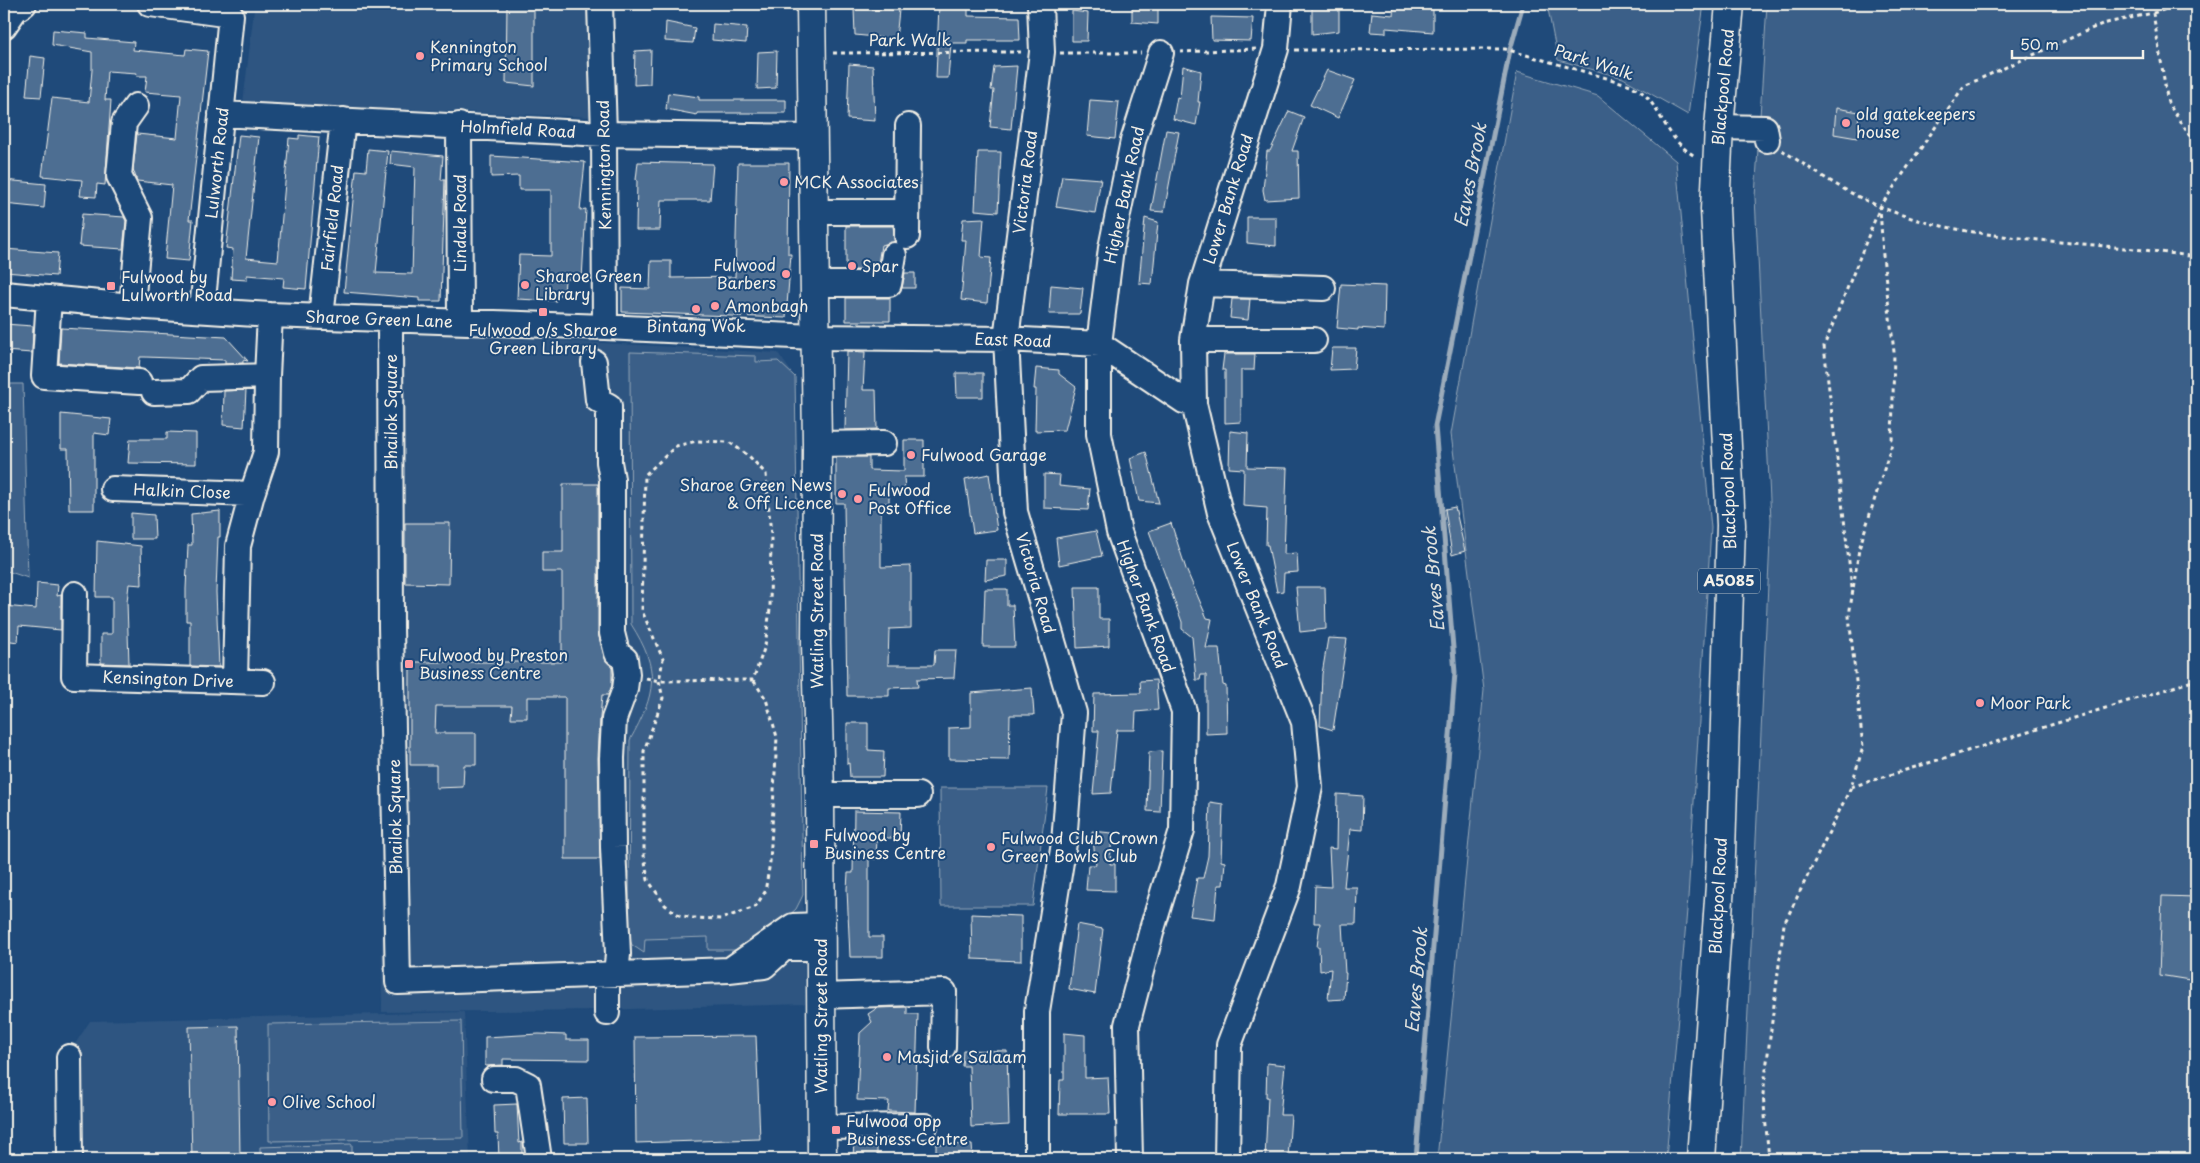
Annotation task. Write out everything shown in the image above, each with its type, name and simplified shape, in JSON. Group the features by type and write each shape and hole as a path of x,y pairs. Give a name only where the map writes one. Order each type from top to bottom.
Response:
{"main road":[{"name":"Watling Street Road","path":"811,4 814,137 814,337 817,444 816,644 820,795 822,1159"},
{"name":"Blackpool Road","path":"1701,1159 1720,885 1731,525 1715,209 1719,127 1730,4"}],"street":[{"path":"4,26 15,10 24,4"},
{"name":"Lulworth Road","path":"150,4 231,15 202,310"},
{"name":"Kennington Road","path":"600,4 604,134 605,327"},
{"name":"Victoria Road","path":"1037,1159 1037,1012 1064,843 1074,713 1015,512 1006,339 1042,52 1040,4"},
{"name":"Lower Bank Road","path":"1227,1159 1229,1045 1289,886 1310,787 1304,722 1220,513 1194,404 1193,340 1202,284 1276,49 1280,4"},
{"name":"Higher Bank Road","path":"1130,1159 1126,1025 1152,929 1182,830 1184,711 1119,532 1099,434 1099,344 1111,248 1133,141 1161,53"},
{"path":"132,306 140,218 119,176 124,123 136,106"},
{"name":"Holmfield Road","path":"222,114 604,134 814,137"},
{"name":"Fairfield Road","path":"321,317 343,120"},
{"name":"Lindale Road","path":"459,125 460,321"},
{"path":"814,284 889,284 901,245 908,212 908,126"},
{"path":"1719,127 1765,128 1767,140"},
{"path":"814,212 908,212"},
{"path":"1202,284 1323,288"},
{"name":"Sharoe Green Lane","path":"4,294 132,306 270,315 460,321 814,337"},
{"path":"49,298 44,376 190,391 201,378 267,376"},
{"path":"235,681 238,546 266,452 270,315"},
{"name":"Bhailok Square","path":"390,320 396,627 398,982 729,970 764,966 784,948 820,936"},
{"name":"East Road","path":"814,337 1006,339 1099,344"},
{"path":"1193,340 1314,340"},
{"path":"1099,344 1184,401 1194,404"},
{"path":"594,362 598,400 609,406 609,462 612,479 612,633 618,653 625,659 627,674 626,689 614,719 612,758 618,954 611,974 607,1013"},
{"path":"817,444 884,443"},
{"name":"Halkin Close","path":"113,489 252,494"},
{"name":"Kensington Drive","path":"75,594 74,676 263,682"},
{"path":"820,795 918,795"},
{"path":"820,996 944,992 943,1046"},
{"path":"69,1057 70,1159"},
{"path":"494,1079 516,1080 528,1085 539,1159"},
{"path":"822,1127 925,1126"}],"path":[{"path":"1852,594 1824,346 1880,207 1964,86 2102,24 2184,4"},
{"path":"2153,13 2168,103 2196,145"},
{"name":"Park Walk","path":"1505,49 1631,85 1646,96 1675,141 1684,150 1696,156 1695,165"},
{"name":"Park Walk","path":"829,52 1042,52"},
{"path":"1767,140 1831,182 1880,207 1929,222 1978,234 2148,249 2196,257"},
{"path":"1770,1159 1763,1094 1784,924 1851,787 1862,747 1849,616 1859,549 1892,444 1894,352 1883,256 1880,207"},
{"path":"696,442 729,442 749,456 766,474 771,536 770,609 765,646 753,680 766,699 777,737 770,862 765,892 755,907 721,919 679,916 665,905 648,880 644,855 644,751 663,698 659,681 662,659 642,611 645,475 676,446 696,442"},
{"path":"627,674 659,681 753,680"},
{"path":"1851,787 2196,680"}],"shaded area":[{"name":"Kennington Primary School","path":"189,4 591,4 592,117 243,103 254,10"},
{"path":"1547,4 1704,4 1688,115 1623,78 1558,60"},
{"name":"Moor Park","path":"1767,4 2196,4 2196,1159 1741,1159 1771,520 1755,197"},
{"path":"1517,72 1598,96 1676,161 1711,528 1688,898 1666,1159 1437,1159 1484,690 1451,434"},
{"path":"378,330 778,353 795,377 805,1004 596,1010 382,1012"},
{"path":"630,352 756,356 756,362 778,361 795,377 803,895 796,909 779,924 738,950 708,950 708,937 645,939 644,953 632,945 629,937 630,740 645,709 650,695 651,682 651,669 647,655 631,624"},
{"path":"4,384 23,384 28,578 4,570"},
{"name":"Fulwood Club Crown Green Bowls Club","path":"940,788 1048,788 1033,906 941,906"},
{"name":"Olive School","path":"464,1012 470,1159 80,1159 75,1044 90,1021"},
{"path":"461,1021 463,1138 269,1141 268,1024"},
{"path":"352,1144 352,1159 260,1159 260,1147"}],"building":[{"path":"507,4 534,4 534,86 506,83"},
{"path":"939,4 968,4 968,16 1019,17 1020,40 967,40 967,43 951,43 948,78 936,78"},
{"path":"1132,4 1158,4 1158,24 1132,22"},
{"path":"1394,4 1433,4 1433,32 1386,28 1386,33 1370,32 1372,13 1393,15"},
{"path":"1312,5 1339,5 1339,31 1312,34"},
{"path":"854,9 899,10 896,39 855,35"},
{"path":"1072,11 1088,13 1087,41 1072,41"},
{"path":"1211,17 1253,18 1251,41 1212,40"},
{"path":"666,22 695,28 693,43 665,41"},
{"path":"713,24 747,27 746,43 712,40"},
{"path":"53,30 87,33 87,38 134,42 133,50 185,55 186,49 208,51 189,220 193,220 189,261 165,259 172,185 137,181 133,169 137,134 177,138 181,95 145,92 147,76 136,76 137,73 107,71 105,100 111,100 105,185 97,184 96,197 80,196 82,180 42,176 52,98 89,102 92,70 92,52 52,45"},
{"path":"651,50 650,84 634,85 635,51"},
{"path":"777,51 776,88 757,89 758,52"},
{"path":"30,56 45,58 41,97 26,96"},
{"path":"849,64 873,66 875,121 847,119"},
{"path":"1017,66 1011,129 990,127 994,90 991,90 994,67"},
{"path":"1183,66 1201,71 1198,102 1200,102 1196,125 1173,119 1177,97 1180,98"},
{"path":"1327,70 1355,80 1338,118 1310,105"},
{"path":"668,93 699,97 699,100 786,100 786,113 697,113 697,115 666,109"},
{"path":"1090,100 1119,102 1115,139 1087,136"},
{"name":"old gatekeepers house","path":"1836,108 1859,112 1857,138 1834,134"},
{"path":"1289,111 1304,117 1292,151 1298,151 1299,198 1265,200 1263,190 1267,151 1270,151"},
{"path":"1166,130 1179,132 1164,212 1151,211"},
{"path":"239,135 259,137 246,258 278,261 289,138 299,139 299,135 319,137 306,289 283,287 284,278 247,275 247,280 231,279 233,249 226,248"},
{"path":"368,149 388,151 376,273 412,274 415,167 390,164 391,151 443,156 441,180 445,180 441,301 419,301 419,298 344,292 356,170 366,171"},
{"path":"978,152 1001,152 998,212 975,210"},
{"path":"491,156 585,162 580,210 586,209 582,279 565,279 564,295 556,295 556,301 517,299 519,255 551,256 551,190 519,190 519,176 491,177"},
{"path":"638,162 713,164 710,200 661,200 660,230 636,230"},
{"path":"738,163 789,163 788,254 791,254 786,318 622,312 622,288 650,289 651,261 671,261 671,278 735,277"},
{"path":"1062,176 1101,179 1095,213 1056,207"},
{"path":"4,180 46,184 44,208 4,204"},
{"path":"82,214 124,217 126,221 123,249 79,246"},
{"path":"1247,217 1276,217 1276,246 1247,243"},
{"path":"984,218 981,257 991,258 987,303 961,300 966,240 961,240 963,219"},
{"path":"1145,218 1158,222 1152,284 1139,283"},
{"path":"846,226 893,226 895,242 881,245 877,270 846,270"},
{"path":"4,249 58,253 56,276 4,272"},
{"path":"905,273 915,273 915,288 902,288"},
{"path":"1341,284 1385,286 1384,330 1337,328"},
{"path":"1051,285 1083,288 1080,314 1049,314"},
{"path":"846,298 890,298 890,321 846,321"},
{"path":"1232,299 1250,299 1248,320 1230,318"},
{"path":"4,324 33,326 32,353 4,351"},
{"path":"61,328 226,337 248,361 243,360 243,363 225,364 225,360 140,357 139,368 59,363"},
{"path":"1332,348 1356,348 1354,369 1330,370"},
{"path":"847,351 865,352 863,390 876,390 877,429 845,430"},
{"path":"1224,354 1255,354 1254,370 1241,370 1241,422 1225,423 1225,370 1222,370"},
{"path":"1036,368 1059,370 1059,374 1076,387 1065,430 1035,431 1036,389 1034,389"},
{"path":"956,373 983,373 983,397 957,397"},
{"path":"246,390 244,427 223,425 224,391"},
{"path":"61,414 111,419 109,435 94,433 94,510 69,510 68,449 61,449"},
{"path":"1230,431 1248,433 1247,467 1287,468 1284,554 1297,553 1298,572 1284,573 1283,591 1277,592 1268,545 1266,545 1267,508 1243,506 1244,469 1229,468"},
{"path":"167,432 196,433 196,464 128,463 130,439 167,439"},
{"path":"904,440 924,440 924,477 904,477 905,490 889,490 889,503 881,503 881,567 911,566 911,628 889,629 888,665 934,665 935,650 956,650 954,678 917,679 918,687 889,688 889,696 847,696 844,503 836,503 836,457 869,457 869,470 904,471"},
{"path":"1146,452 1159,503 1139,501 1130,458"},
{"path":"989,474 997,530 973,533 965,479"},
{"path":"1044,474 1060,475 1059,486 1090,489 1088,510 1044,508"},
{"path":"563,484 598,484 598,633 604,656 612,666 612,686 608,695 602,695 600,718 598,758 600,859 565,859 565,697 527,697 527,718 511,718 512,706 436,706 435,733 476,733 476,765 464,765 463,787 436,788 436,765 410,765 410,662 562,662 562,572 542,572 542,552 563,552"},
{"path":"1455,507 1465,551 1452,555 1445,509"},
{"path":"220,511 216,592 219,667 190,666 190,621 186,621 186,589 188,545 192,545 191,514"},
{"path":"131,513 154,515 155,539 131,539"},
{"path":"405,523 450,523 449,584 405,583"},
{"path":"1171,523 1186,569 1207,618 1212,619 1206,648 1219,648 1223,685 1226,686 1227,733 1206,734 1206,675 1201,675 1200,680 1196,680 1192,637 1182,629 1182,622 1149,531"},
{"path":"1096,531 1102,556 1059,565 1056,538"},
{"path":"97,541 141,546 142,585 129,584 127,602 129,664 101,663 101,634 112,634 112,597 96,597"},
{"path":"986,560 1007,560 1007,576 985,580"},
{"path":"37,583 58,585 57,596 61,595 61,630 19,626 18,642 4,640 4,606 36,609"},
{"path":"1075,587 1099,587 1099,619 1109,619 1109,646 1077,648"},
{"path":"1296,587 1325,587 1326,629 1300,632"},
{"path":"985,589 1007,589 1007,605 1013,605 1015,647 983,647"},
{"path":"1328,638 1347,639 1333,730 1320,726 1322,674"},
{"path":"1156,680 1158,710 1136,712 1135,730 1117,730 1111,793 1093,794 1099,731 1093,731 1094,694 1141,693 1140,681"},
{"path":"1032,688 1034,715 1010,715 1009,760 949,759 949,728 971,727 971,693"},
{"path":"847,723 868,723 868,750 884,751 883,777 850,777 849,763 847,764"},
{"path":"1162,751 1160,812 1147,811 1149,752"},
{"path":"1337,794 1363,796 1362,830 1350,829 1344,887 1357,887 1356,924 1342,924 1346,973 1344,999 1328,1000 1331,969 1320,971 1319,947 1317,947 1320,923 1314,923 1315,886 1331,887 1329,848 1336,849"},
{"path":"1210,802 1223,804 1221,861 1225,862 1223,885 1218,885 1215,919 1190,916 1197,878 1203,878 1208,856"},
{"path":"854,811 901,812 900,838 877,838 876,859 869,859 869,937 883,937 883,957 850,957 847,889 848,873 853,873"},
{"path":"1092,831 1112,833 1110,864 1115,864 1115,891 1086,890 1088,865 1096,865"},
{"path":"2162,896 2196,897 2196,981 2159,975"},
{"path":"971,914 1021,916 1021,961 972,959"},
{"path":"1077,924 1103,929 1095,994 1069,989"},
{"name":"Masjid e Salaam","path":"907,1007 907,1014 918,1014 915,1112 888,1111 889,1101 857,1100 860,1033 872,1022 868,1014 877,1008"},
{"path":"238,1026 240,1159 192,1159 189,1027"},
{"path":"1064,1033 1085,1035 1085,1078 1108,1077 1110,1114 1059,1114 1060,1080 1064,1080"},
{"path":"539,1034 566,1035 566,1040 589,1040 589,1060 503,1059 503,1065 485,1066 485,1037"},
{"path":"756,1036 760,1139 636,1143 635,1037"},
{"path":"963,1050 1007,1051 1009,1125 971,1127 969,1066 962,1066"},
{"path":"1267,1063 1285,1065 1280,1115 1291,1115 1288,1159 1265,1159 1268,1097 1266,1097"},
{"path":"587,1098 588,1143 564,1143 563,1099"},
{"path":"517,1104 519,1143 522,1142 522,1159 499,1159 498,1134 495,1134 494,1105"},
{"path":"854,1140 877,1140 877,1159 853,1159"},
{"path":"936,1144 972,1145 973,1159 936,1159"}],"waterway":[{"name":"Eaves Brook","path":"1416,1159 1455,673 1435,426 1510,50 1523,4"}],"place":[{"name":"Kennington Primary School","path":"420,56"},
{"name":"old gatekeepers house","path":"1846,123"},
{"name":"MCK Associates","path":"784,182"},
{"name":"Spar","path":"852,266"},
{"name":"Fulwood Barbers","path":"786,274"},
{"name":"Sharoe Green Library","path":"525,285"},
{"name":"Fulwood by Lulworth Road","path":"111,286"},
{"name":"Amonbagh","path":"715,306"},
{"name":"Bintang Wok","path":"696,309"},
{"name":"Fulwood o/s Sharoe Green Library","path":"543,312"},
{"name":"Fulwood Garage","path":"911,455"},
{"name":"Sharoe Green News & Off Licence","path":"842,494"},
{"name":"Fulwood Post Office","path":"858,499"},
{"name":"Fulwood by Preston Business Centre","path":"409,664"},
{"name":"Moor Park","path":"1980,703"},
{"name":"Fulwood by Business Centre","path":"814,844"},
{"name":"Fulwood Club Crown Green Bowls Club","path":"991,847"},
{"name":"Masjid e Salaam","path":"887,1057"},
{"name":"Olive School","path":"272,1102"},
{"name":"Fulwood opp Business Centre","path":"836,1130"}]}
